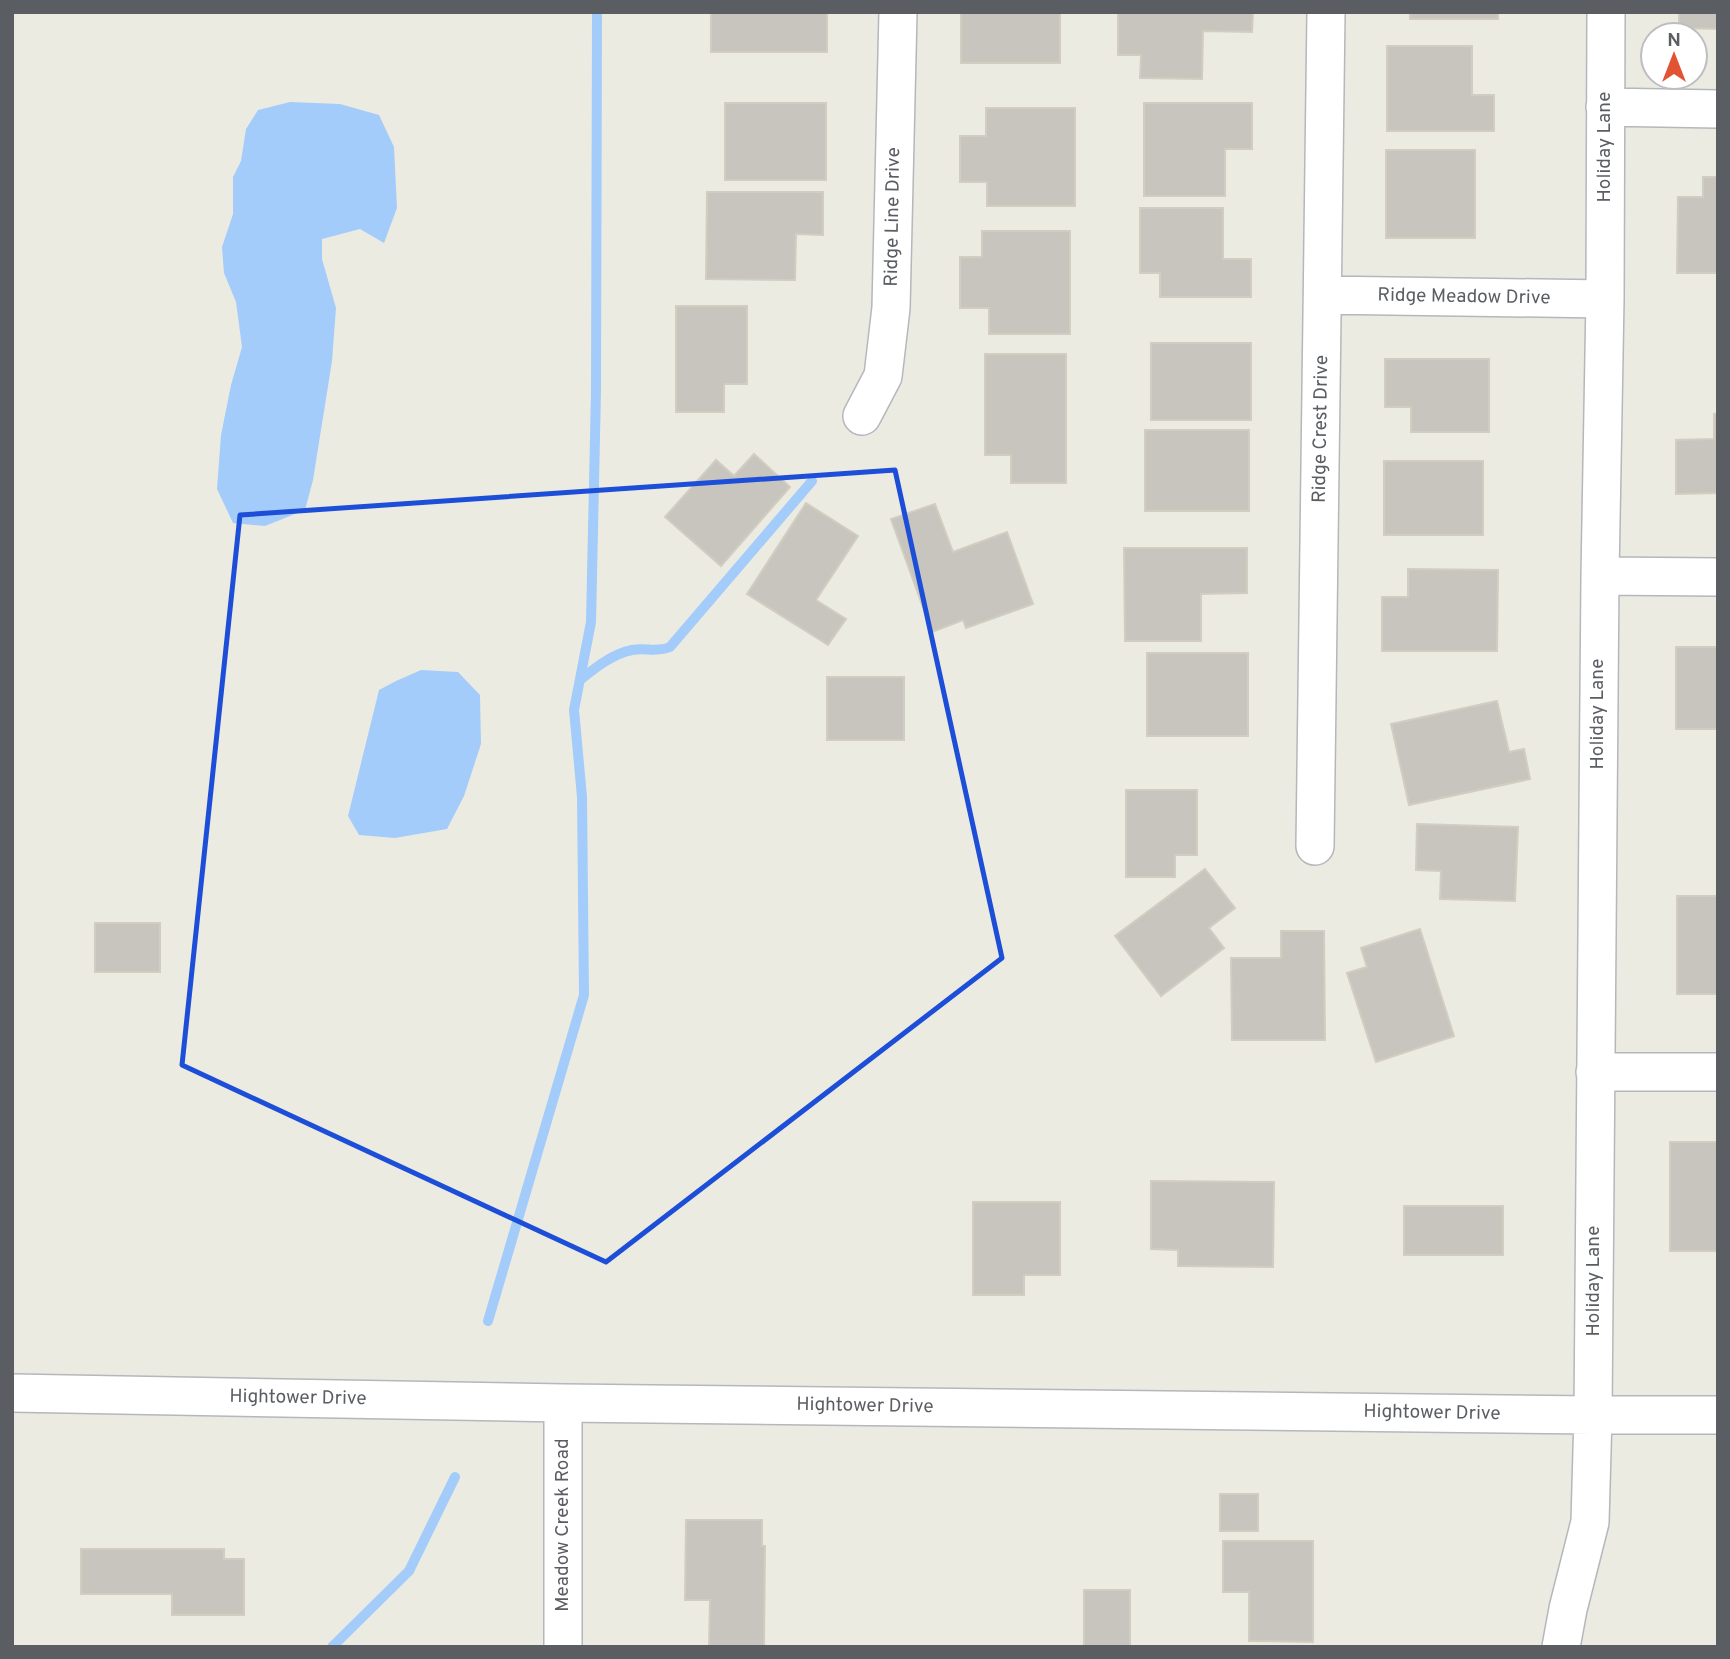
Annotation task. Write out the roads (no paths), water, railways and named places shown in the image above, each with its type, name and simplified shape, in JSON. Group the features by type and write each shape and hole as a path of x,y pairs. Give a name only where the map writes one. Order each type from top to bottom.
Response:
{"street":[{"name":"Ridge Line Drive","path":"862,416 883,376 891,308 898,12"},
{"name":"Ridge Crest Drive","path":"1315,846 1326,12"},
{"name":"Holiday Lane","path":"1562,1647 1590,1522 1593,1415 1606,12"},
{"path":"1605,107 1718,109"},
{"name":"Ridge Meadow Drive","path":"1323,295 1605,299"},
{"path":"1600,576 1718,577"},
{"path":"1595,1072 1718,1072"},
{"name":"Hightower Drive","path":"12,1393 563,1403 1718,1415"},
{"name":"Meadow Creek Road","path":"563,1403 563,1647"}],"water":[{"path":"290,102 340,104 379,115 394,147 397,208 384,243 360,229 322,239 322,259 336,308 332,361 313,480 305,510 265,526 233,523 217,489 221,435 242,347 236,302 224,273 222,247 233,214 233,177 241,161 246,129 258,110"},
{"path":"421,670 458,672 480,695 481,744 464,796 447,829 395,838 359,835 348,816 379,690"}],"waterway":[{"path":"488,1321 584,995 582,797 574,710 591,622 596,391 597,12"},
{"path":"580,680 604,662 625,652 670,647 812,481"},
{"path":"332,1647 409,1571 455,1477"}]}
